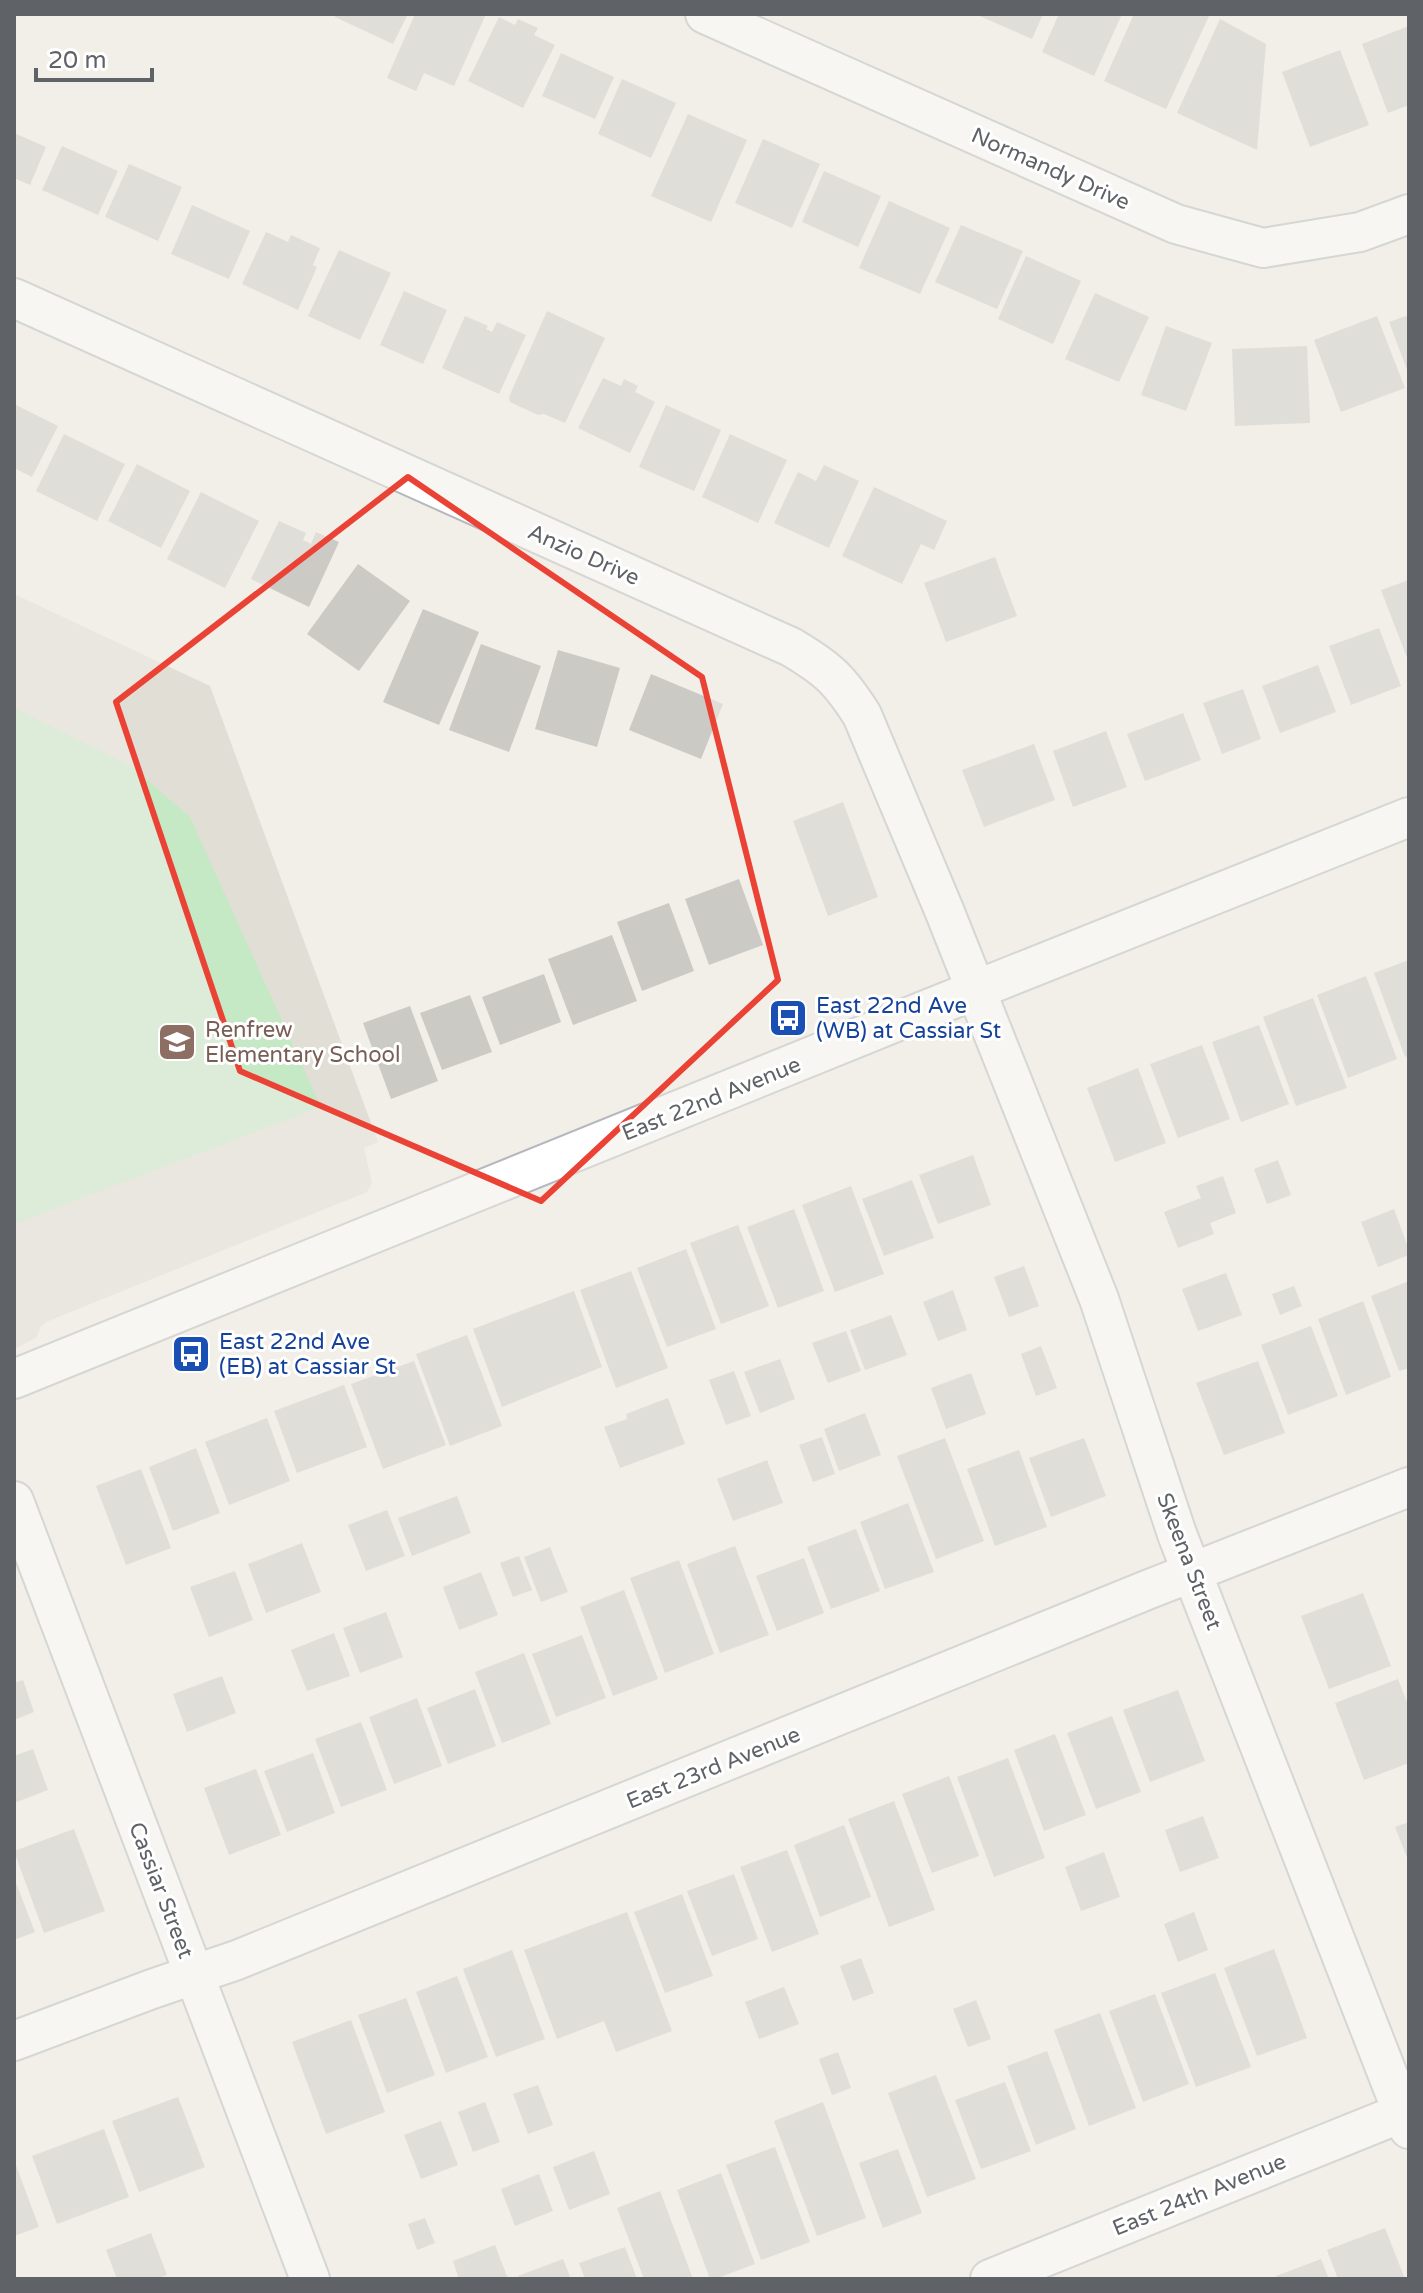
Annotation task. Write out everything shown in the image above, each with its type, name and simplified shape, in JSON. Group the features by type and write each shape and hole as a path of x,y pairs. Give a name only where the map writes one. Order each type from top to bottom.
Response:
{"street":[{"name":"Normandy Drive","path":"705,14 1176,224 1263,248 1360,232 1409,214"},
{"name":"Anzio Drive","path":"14,298 777,640 823,667 844,686 862,715 975,991"},
{"name":"East 22nd Avenue","path":"14,1379 1409,817"},
{"name":"Skeena Street","path":"975,991 1099,1299 1177,1534 1407,2117"},
{"name":"East 23rd Avenue","path":"14,2041 252,1954 1409,1487"},
{"name":"Cassiar Street","path":"14,1501 310,2279"},
{"name":"East 24th Avenue","path":"990,2279 1407,2117"}],"highlighted area":[{"path":"408,477 702,677 778,980 541,1201 240,1071 116,702"}],"shaded area":[{"name":"Renfrew Elementary School","path":"14,594 210,686 378,1142 364,1148 372,1183 367,1192 46,1322 36,1338 14,1349"}],"green space":[{"path":"14,708 131,766 190,817 321,1107 14,1224"}],"building":[{"path":"336,14 408,14 393,44 335,17"},
{"path":"415,14 486,14 454,86 424,73 416,91 387,78"},
{"path":"975,14 1043,14 1032,39"},
{"path":"1059,14 1122,14 1094,76 1042,52"},
{"path":"1134,14 1209,16 1166,109 1104,81"},
{"path":"499,17 515,25 518,19 538,28 534,35 555,45 523,108 468,81"},
{"path":"1220,19 1266,44 1257,150 1177,113"},
{"path":"1409,26 1409,105 1388,113 1362,44"},
{"path":"1340,50 1369,125 1310,147 1282,72"},
{"path":"561,53 614,77 595,119 542,96"},
{"path":"622,79 676,103 651,158 598,134"},
{"path":"688,114 747,140 711,222 651,196"},
{"path":"14,133 46,147 30,185 14,178"},
{"path":"763,139 820,164 792,228 735,203"},
{"path":"62,146 118,171 98,215 42,190"},
{"path":"129,164 182,187 158,241 105,217"},
{"path":"824,171 881,196 858,247 802,222"},
{"path":"889,201 950,228 920,294 859,268"},
{"path":"192,205 250,231 229,279 171,254"},
{"path":"961,225 1023,251 997,309 935,282"},
{"path":"266,232 288,242 291,235 320,248 313,265 317,267 298,310 242,284"},
{"path":"339,250 391,273 360,340 308,316"},
{"path":"1026,256 1081,281 1053,344 998,319"},
{"path":"404,291 447,310 423,364 380,345"},
{"path":"1095,293 1149,317 1119,382 1065,359"},
{"path":"547,311 605,338 565,423 510,402 509,397"},
{"path":"1409,315 1409,375 1389,322"},
{"path":"465,316 488,326 486,329 492,332 497,322 526,335 499,394 442,368"},
{"path":"1377,316 1405,388 1341,412 1314,340"},
{"path":"1166,326 1212,343 1186,411 1141,395"},
{"path":"1307,346 1310,423 1235,426 1232,349"},
{"path":"603,378 621,386 624,379 638,386 635,392 655,402 630,453 578,428"},
{"path":"14,404 58,426 32,477 14,468"},
{"path":"666,405 721,430 694,491 639,467"},
{"path":"64,434 125,464 97,521 36,491"},
{"path":"730,434 787,460 758,523 702,497"},
{"path":"137,464 190,491 161,548 108,521"},
{"path":"824,465 859,481 829,548 774,523 798,472 816,481"},
{"path":"874,487 947,521 934,550 921,544 902,584 842,556"},
{"path":"201,492 259,521 225,588 167,559"},
{"path":"279,521 306,533 303,540 311,544 316,532 339,542 309,607 251,579"},
{"path":"995,557 1017,616 946,642 924,583"},
{"path":"358,564 410,601 359,671 307,634"},
{"path":"1409,580 1409,663 1381,590"},
{"path":"423,609 479,632 439,725 383,702"},
{"path":"1379,628 1401,686 1351,705 1329,646"},
{"path":"481,644 541,666 509,752 449,730"},
{"path":"558,650 620,668 597,747 535,729"},
{"path":"1318,665 1336,712 1280,733 1262,686"},
{"path":"651,674 723,704 701,759 629,730"},
{"path":"1243,689 1261,739 1222,754 1203,703"},
{"path":"1183,713 1201,760 1145,781 1127,734"},
{"path":"1106,731 1127,787 1073,807 1053,751"},
{"path":"1034,744 1055,800 984,827 962,770"},
{"path":"843,802 878,897 828,916 793,821"},
{"path":"739,879 763,945 709,965 685,899"},
{"path":"669,903 694,971 642,991 617,922"},
{"path":"612,935 637,1001 573,1025 548,959"},
{"path":"1409,960 1409,1055 1405,1057 1374,973"},
{"path":"544,974 561,1022 500,1045 482,997"},
{"path":"1366,976 1397,1059 1348,1078 1317,995"},
{"path":"470,995 492,1052 442,1070 420,1013"},
{"path":"1313,998 1347,1088 1296,1106 1263,1017"},
{"path":"410,1006 438,1081 391,1099 363,1023"},
{"path":"1259,1025 1289,1104 1241,1122 1212,1042"},
{"path":"1202,1045 1230,1119 1178,1138 1150,1064"},
{"path":"1138,1068 1166,1143 1115,1162 1087,1088"},
{"path":"973,1155 991,1205 938,1224 919,1175"},
{"path":"1278,1160 1291,1195 1267,1204 1254,1169"},
{"path":"1223,1176 1236,1213 1210,1223 1214,1234 1178,1248 1164,1212 1201,1198 1196,1186"},
{"path":"912,1180 934,1238 884,1256 862,1199"},
{"path":"851,1186 884,1274 835,1292 802,1205"},
{"path":"794,1209 824,1291 778,1308 747,1227"},
{"path":"1394,1209 1409,1255 1378,1267 1361,1222"},
{"path":"738,1225 769,1306 721,1324 690,1243"},
{"path":"686,1249 716,1329 667,1347 637,1268"},
{"path":"1024,1266 1039,1306 1009,1317 994,1277"},
{"path":"631,1271 668,1368 616,1388 580,1290"},
{"path":"1226,1273 1242,1315 1198,1331 1182,1289"},
{"path":"1409,1281 1409,1368 1399,1371 1371,1296"},
{"path":"1294,1286 1302,1306 1280,1315 1272,1294"},
{"path":"953,1290 967,1330 938,1341 923,1302"},
{"path":"574,1291 602,1367 502,1407 473,1329"},
{"path":"1363,1301 1391,1377 1346,1395 1318,1319"},
{"path":"891,1315 907,1355 865,1370 850,1330"},
{"path":"1311,1326 1338,1396 1288,1415 1261,1345"},
{"path":"846,1331 861,1371 828,1383 812,1343"},
{"path":"467,1335 502,1426 450,1446 416,1354"},
{"path":"1041,1346 1057,1388 1036,1396 1021,1354"},
{"path":"780,1359 795,1399 760,1413 744,1372"},
{"path":"414,1361 446,1445 383,1469 351,1384"},
{"path":"1258,1361 1285,1433 1224,1455 1196,1383"},
{"path":"734,1371 751,1416 726,1425 709,1380"},
{"path":"971,1373 986,1414 946,1429 931,1388"},
{"path":"344,1385 367,1447 297,1473 274,1411"},
{"path":"668,1398 685,1444 620,1468 604,1427 627,1419 626,1414"},
{"path":"865,1413 881,1455 839,1471 824,1429"},
{"path":"267,1418 290,1481 229,1505 205,1442"},
{"path":"822,1437 835,1474 813,1482 799,1445"},
{"path":"945,1438 984,1541 936,1559 897,1456"},
{"path":"1084,1438 1106,1496 1051,1517 1029,1458"},
{"path":"196,1448 220,1513 173,1531 149,1467"},
{"path":"1019,1450 1047,1527 995,1546 967,1469"},
{"path":"767,1460 783,1503 733,1521 717,1479"},
{"path":"141,1469 171,1548 126,1565 96,1486"},
{"path":"457,1496 471,1533 412,1556 398,1518"},
{"path":"908,1503 934,1572 885,1589 860,1522"},
{"path":"387,1510 405,1556 366,1571 348,1525"},
{"path":"856,1529 880,1591 831,1609 807,1547"},
{"path":"302,1543 321,1592 266,1613 248,1564"},
{"path":"735,1546 769,1635 720,1653 687,1564"},
{"path":"550,1547 568,1592 541,1602 524,1557"},
{"path":"519,1556 532,1590 513,1597 500,1563"},
{"path":"804,1558 824,1613 777,1631 756,1576"},
{"path":"679,1560 714,1654 665,1673 630,1578"},
{"path":"235,1571 253,1620 209,1637 190,1587"},
{"path":"481,1572 498,1615 459,1630 443,1587"},
{"path":"624,1590 658,1679 613,1696 580,1607"},
{"path":"1363,1593 1391,1666 1329,1689 1301,1616"},
{"path":"386,1612 403,1657 360,1673 343,1628"},
{"path":"334,1633 350,1676 307,1691 291,1650"},
{"path":"582,1635 606,1698 556,1717 532,1654"},
{"path":"524,1653 551,1724 502,1743 475,1672"},
{"path":"222,1676 236,1713 187,1732 173,1694"},
{"path":"1398,1679 1409,1707 1409,1763 1364,1780 1335,1703"},
{"path":"23,1680 34,1712 14,1720 14,1683"},
{"path":"475,1689 496,1746 448,1764 427,1708"},
{"path":"1178,1690 1205,1761 1150,1782 1123,1710"},
{"path":"417,1698 442,1766 394,1784 369,1717"},
{"path":"1112,1716 1141,1792 1096,1809 1067,1733"},
{"path":"361,1722 387,1790 341,1807 315,1739"},
{"path":"1055,1734 1086,1815 1044,1831 1014,1750"},
{"path":"33,1749 48,1790 14,1803 14,1756"},
{"path":"313,1753 335,1813 287,1832 264,1771"},
{"path":"1008,1758 1045,1858 994,1877 957,1777"},
{"path":"256,1769 281,1835 229,1855 204,1788"},
{"path":"949,1776 979,1856 932,1873 902,1794"},
{"path":"894,1801 935,1910 889,1927 848,1819"},
{"path":"1203,1816 1219,1858 1180,1872 1165,1830"},
{"path":"1409,1822 1409,1863 1395,1827"},
{"path":"844,1825 871,1897 820,1917 794,1845"},
{"path":"74,1829 105,1911 44,1933 14,1851"},
{"path":"787,1850 819,1934 772,1952 740,1867"},
{"path":"1104,1852 1120,1897 1081,1911 1065,1867"},
{"path":"734,1874 758,1939 712,1956 687,1891"},
{"path":"14,1878 35,1932 14,1940"},
{"path":"682,1894 713,1976 665,1993 634,1912"},
{"path":"627,1912 672,2031 616,2052 604,2021 557,2039 524,1950"},
{"path":"1194,1912 1208,1950 1178,1962 1164,1924"},
{"path":"1274,1949 1307,2038 1257,2056 1224,1968"},
{"path":"512,1950 545,2039 496,2057 463,1969"},
{"path":"861,1958 874,1993 853,2001 840,1966"},
{"path":"1215,1973 1251,2067 1196,2087 1161,1993"},
{"path":"457,1976 488,2057 446,2073 416,1992"},
{"path":"784,1987 799,2024 759,2039 745,2002"},
{"path":"1155,1994 1189,2084 1143,2102 1109,2011"},
{"path":"406,1998 435,2075 387,2093 358,2015"},
{"path":"976,2000 991,2039 968,2047 953,2009"},
{"path":"1100,2013 1136,2108 1089,2126 1054,2030"},
{"path":"351,2020 385,2112 326,2134 292,2042"},
{"path":"1047,2051 1076,2129 1036,2145 1007,2066"},
{"path":"838,2052 851,2088 832,2095 819,2059"},
{"path":"936,2075 976,2179 927,2197 888,2093"},
{"path":"1005,2082 1031,2151 981,2169 955,2100"},
{"path":"538,2085 553,2125 528,2134 513,2094"},
{"path":"178,2097 205,2167 139,2192 112,2121"},
{"path":"485,2102 500,2142 473,2152 458,2112"},
{"path":"823,2102 866,2218 817,2236 774,2121"},
{"path":"441,2121 458,2165 421,2179 404,2135"},
{"path":"104,2129 129,2197 57,2224 32,2156"},
{"path":"775,2147 810,2242 761,2260 726,2165"},
{"path":"898,2149 922,2213 883,2228 859,2163"},
{"path":"594,2151 610,2194 569,2210 553,2167"},
{"path":"14,2160 39,2227 14,2236"},
{"path":"721,2173 755,2264 710,2279 677,2190"},
{"path":"539,2174 553,2211 515,2226 501,2189"},
{"path":"660,2191 693,2279 644,2279 617,2208"},
{"path":"425,2218 435,2243 417,2250 408,2224"},
{"path":"1385,2228 1405,2279 1338,2279 1327,2250"},
{"path":"151,2233 167,2275 155,2279 117,2279 106,2250"},
{"path":"495,2245 508,2279 459,2279 453,2261"},
{"path":"625,2247 637,2279 585,2279 579,2263"},
{"path":"563,2259 571,2279 519,2279 518,2276"},
{"path":"1321,2259 1329,2279 1277,2279 1276,2276"}],"place":[{"name":"East 22nd Ave (WB) at Cassiar St","path":"788,1018"},
{"name":"Renfrew Elementary School","path":"177,1042"},
{"name":"East 22nd Ave (EB) at Cassiar St","path":"191,1354"}]}
